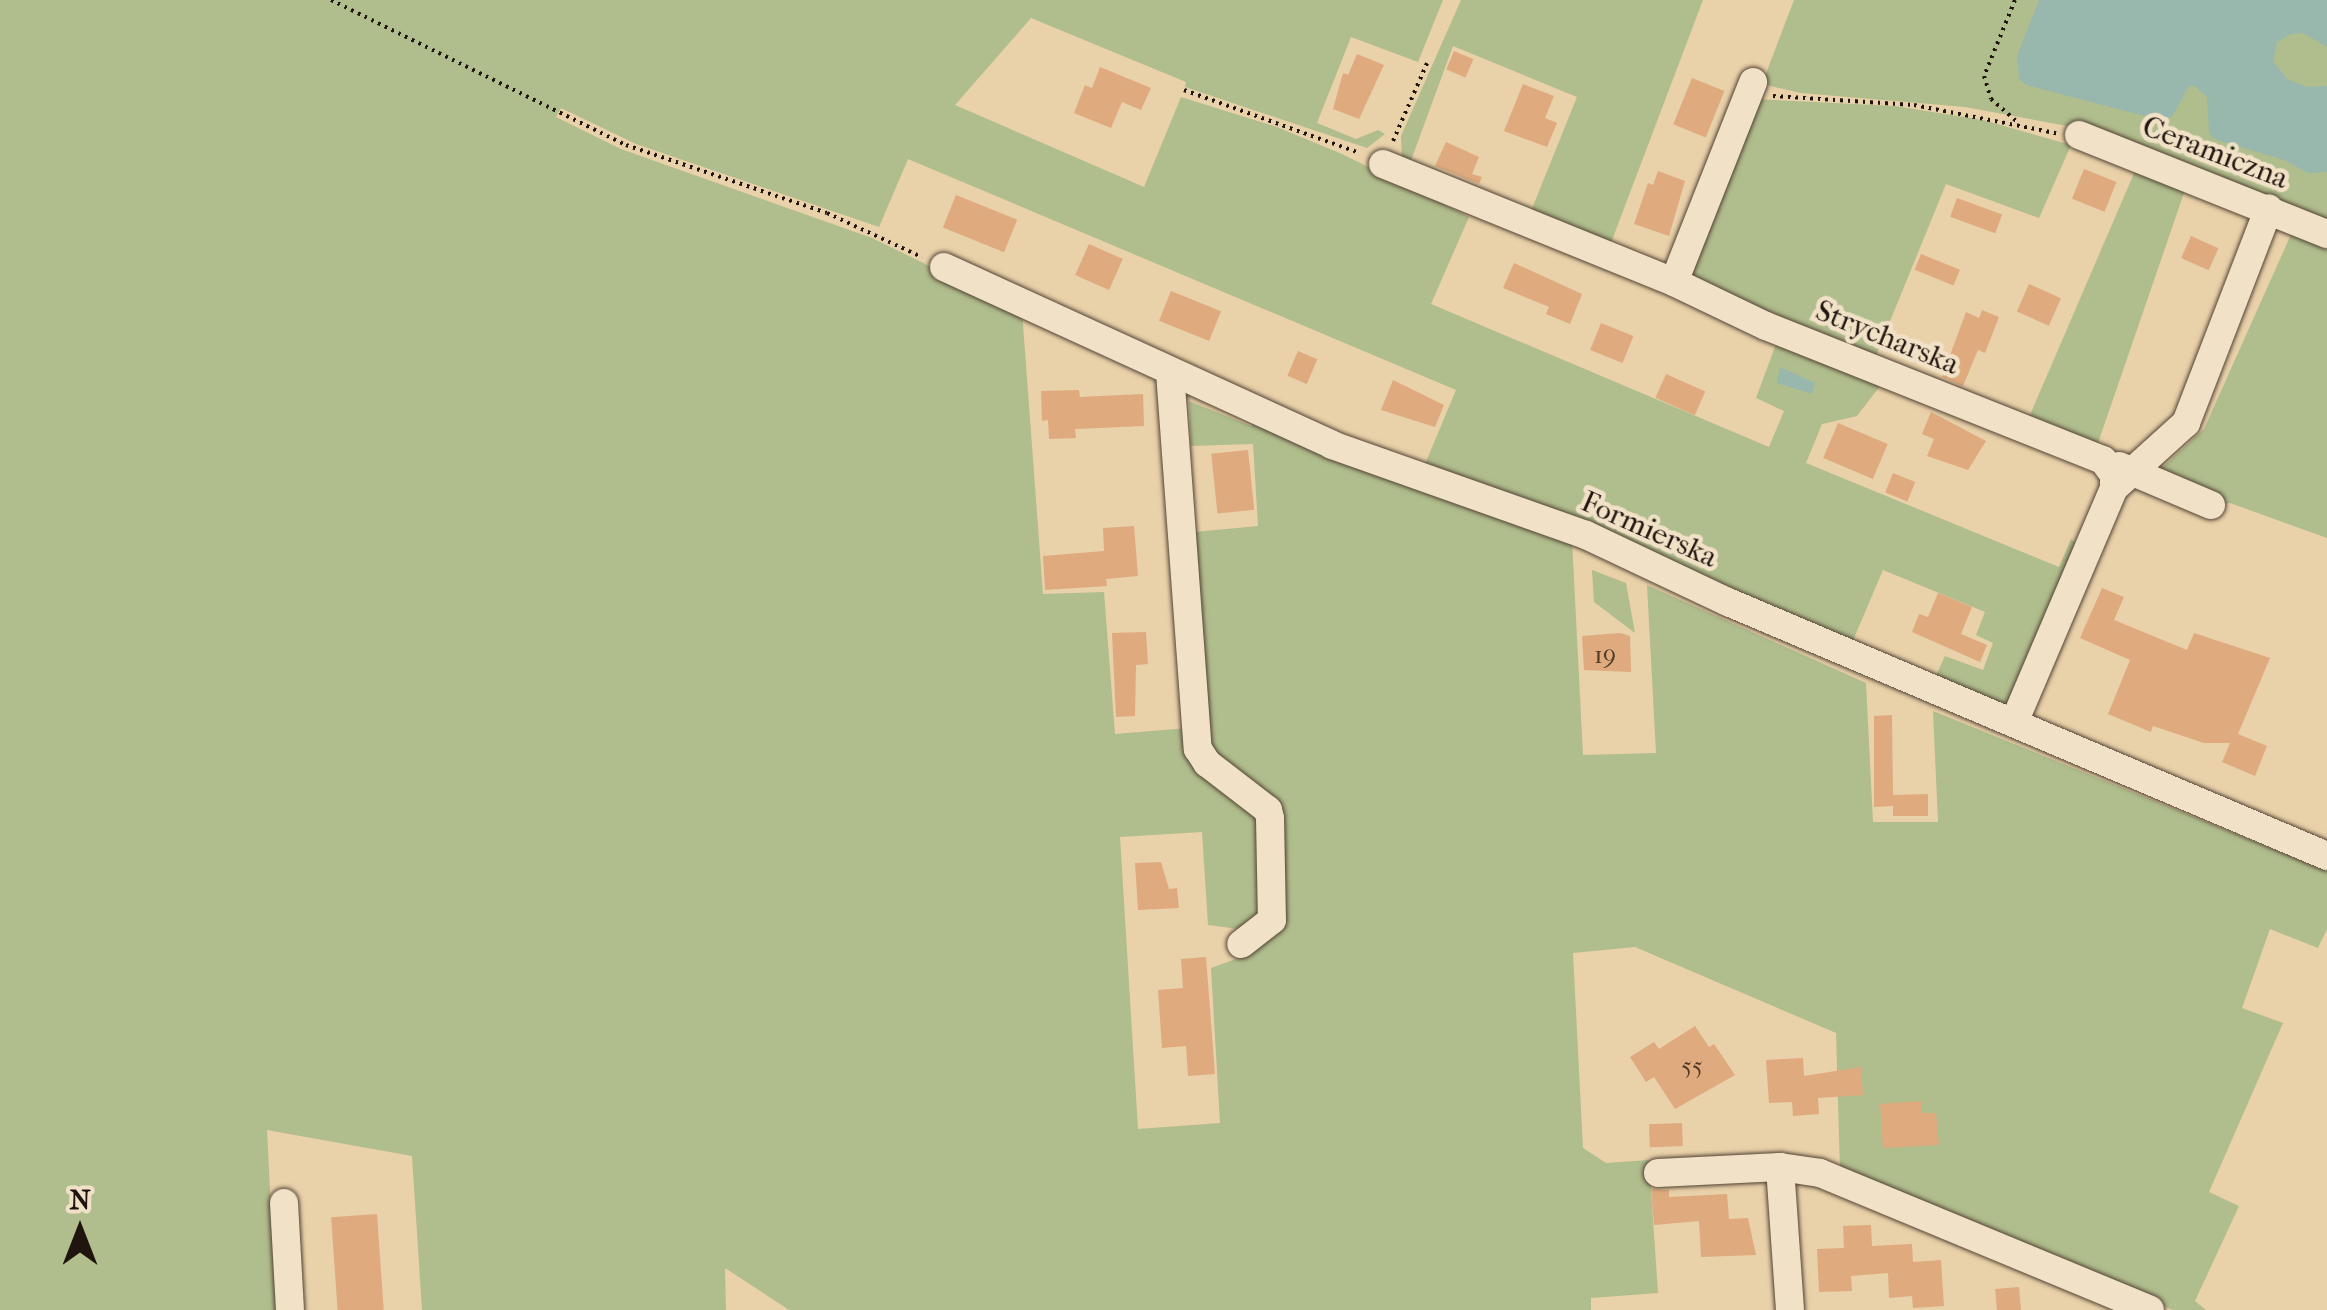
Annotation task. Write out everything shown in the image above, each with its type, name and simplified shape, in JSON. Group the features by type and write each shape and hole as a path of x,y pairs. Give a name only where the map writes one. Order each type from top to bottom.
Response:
{"street":[{"path":"1674,282 1751,87"},
{"name":"Ceramiczna","path":"2079,135 2327,234"},
{"name":"Strycharska","path":"1383,164 1674,282 1766,326 2103,460 2123,480"},
{"path":"2014,723 2123,480 2173,439 2194,408 2269,208"},
{"name":"Formierska","path":"944,267 1332,445 1586,536 1728,602 2327,856"},
{"path":"1170,372 1198,749 1207,764 1268,810 1270,818 1272,920 1241,944"},
{"path":"2123,480 2210,504"},
{"path":"1658,1173 1780,1167 1820,1173 2150,1310"},
{"path":"1780,1167 1790,1310"},
{"path":"284,1203 290,1310"}],"path":[{"path":"331,0 626,145 827,213 944,267"},
{"path":"2015,0 1984,76 1991,100 2021,125"},
{"path":"1184,90 1340,144 1383,164 1427,63"},
{"path":"1751,87 1878,100 2079,135"}],"green space":[{"path":"0,0 1443,0 1418,62 1351,37 1317,123 1356,139 1378,130 1385,134 1367,148 1185,87 1186,82 1031,18 955,105 1144,187 1181,97 1277,127 1342,154 1469,217 1431,304 1769,447 1784,411 1756,398 1776,344 1880,386 1857,416 1822,424 1806,463 2059,567 2071,539 2079,545 2006,711 1934,680 1945,656 1983,670 1993,643 1976,635 1985,612 1883,570 1851,645 1573,522 1423,469 1456,390 908,159 879,227 636,144 561,108 556,117 621,149 872,238 1022,311 1043,594 1104,592 1115,734 1188,728 1189,754 1259,812 1262,827 1267,907 1262,916 1239,929 1208,925 1202,832 1120,837 1138,1129 1220,1123 1211,968 1252,953 1277,929 1282,917 1279,818 1262,794 1213,760 1203,739 1195,532 1258,526 1253,444 1191,446 1189,401 1251,426 1255,420 1415,485 1572,540 1583,755 1656,753 1647,585 1866,683 1873,822 1938,822 1933,711 2327,871 2327,929 2318,948 2270,929 2242,1008 2283,1023 2209,1192 2239,1206 2195,1301 2206,1310 2173,1310 1840,1170 1836,1033 1635,947 1573,953 1583,1148 1606,1163 1649,1160 1658,1293 1591,1298 1591,1310 789,1310 725,1268 726,1310 422,1310 412,1156 267,1130 276,1310 0,1310"},
{"path":"1461,0 1703,0 1609,248 1529,216 1577,97 1453,46 1409,166 1402,158 1401,136"},
{"path":"1794,0 2327,0 2327,225 2105,133 1965,107 1801,93 1762,84"},
{"path":"1754,99 1895,106 1983,120 2071,145 2039,218 1946,184 1875,358 1703,287 1690,274"},
{"path":"2135,171 2185,190 2098,443 2030,415"},
{"path":"2293,230 2327,242 2327,538 2230,503 2221,504 2216,518 2140,488 2204,429"},
{"path":"1592,570 1626,583 1635,633 1594,602"}],"water":[{"path":"2039,0 2327,0 2327,47 2303,33 2291,34 2277,42 2273,61 2287,79 2307,87 2327,86 2327,172 2308,173 2284,160 2214,139 2209,133 2207,97 2195,86 2189,86 2172,117 2160,120 2026,85 2019,79 2017,56"},
{"path":"1780,367 1815,383 1812,394 1777,383"}],"building":[{"path":"1454,51 1473,59 1466,78 1446,69"},
{"path":"1357,54 1384,65 1359,119 1333,109 1343,73 1348,75"},
{"path":"1100,67 1151,88 1141,110 1122,102 1111,128 1074,113 1085,85 1092,88"},
{"path":"1692,78 1724,91 1706,137 1673,124"},
{"path":"1523,84 1554,96 1545,118 1557,123 1547,147 1504,131"},
{"path":"1446,142 1479,157 1472,174 1482,177 1479,184 1435,166"},
{"path":"2084,169 2116,182 2104,212 2072,199"},
{"path":"1658,171 1685,181 1669,236 1634,224 1648,183 1653,185"},
{"path":"956,195 1017,220 1004,252 943,227"},
{"path":"1957,198 2002,214 1995,233 1950,217"},
{"path":"2191,236 2218,248 2209,270 2181,258"},
{"path":"1089,244 1123,259 1109,290 1075,275"},
{"path":"1921,254 1960,270 1954,285 1915,270"},
{"path":"1514,263 1582,294 1570,324 1546,314 1549,307 1503,288"},
{"path":"2029,284 2061,298 2049,326 2017,311"},
{"path":"1171,291 1221,311 1209,341 1159,321"},
{"path":"1982,310 1999,317 1985,353 1978,350 1963,386 1942,377 1966,312 1979,318"},
{"path":"1601,323 1633,336 1623,363 1590,350"},
{"path":"1298,351 1317,359 1307,384 1287,376"},
{"path":"1666,374 1705,391 1695,415 1655,398"},
{"path":"1393,380 1444,405 1435,427 1381,410"},
{"path":"1079,390 1080,397 1143,394 1144,426 1075,429 1076,438 1049,439 1048,420 1042,421 1041,391"},
{"path":"1931,412 1986,441 1968,470 1927,456 1934,439 1922,434"},
{"path":"1838,423 1888,444 1873,479 1823,458"},
{"path":"1248,450 1254,510 1217,514 1211,454"},
{"path":"1893,473 1915,482 1907,501 1885,492"},
{"path":"1134,526 1138,576 1106,579 1107,586 1045,590 1043,556 1104,551 1103,528"},
{"path":"2102,588 2124,597 2114,620 2187,650 2194,633 2270,658 2238,734 2267,746 2255,776 2222,762 2230,743 2204,743 2153,726 2151,732 2108,714 2130,660 2080,638"},
{"path":"1938,593 1972,607 1961,634 1987,645 1980,662 1912,632 1919,614 1928,617"},
{"path":"1146,632 1148,664 1136,665 1135,716 1116,717 1112,633"},
{"path":"1582,636 1630,636 1631,672 1584,670"},
{"path":"1892,715 1893,795 1928,794 1928,816 1893,816 1893,806 1874,807 1874,716"},
{"path":"1161,862 1169,889 1177,888 1179,908 1138,910 1135,863"},
{"path":"1206,957 1215,1074 1188,1076 1186,1046 1162,1048 1158,990 1183,988 1181,959"},
{"path":"1695,1026 1709,1047 1714,1044 1735,1075 1675,1109 1654,1077 1646,1082 1630,1057 1654,1042 1659,1049"},
{"path":"1803,1058 1804,1076 1861,1067 1863,1095 1818,1098 1819,1114 1793,1116 1792,1102 1769,1103 1766,1060"},
{"path":"1921,1101 1922,1113 1936,1113 1939,1145 1883,1148 1880,1104"},
{"path":"1682,1123 1683,1146 1650,1147 1649,1124"},
{"path":"1651,1189 1669,1190 1669,1197 1727,1194 1729,1219 1748,1218 1756,1255 1701,1257 1699,1221 1654,1225"},
{"path":"377,1214 384,1310 338,1310 331,1217"},
{"path":"1871,1225 1872,1246 1912,1244 1913,1262 1941,1260 1944,1306 1913,1308 1912,1296 1889,1298 1888,1273 1851,1276 1852,1291 1819,1292 1817,1249 1844,1248 1843,1226"},
{"path":"2019,1287 2021,1310 1997,1310 1995,1289"}]}
